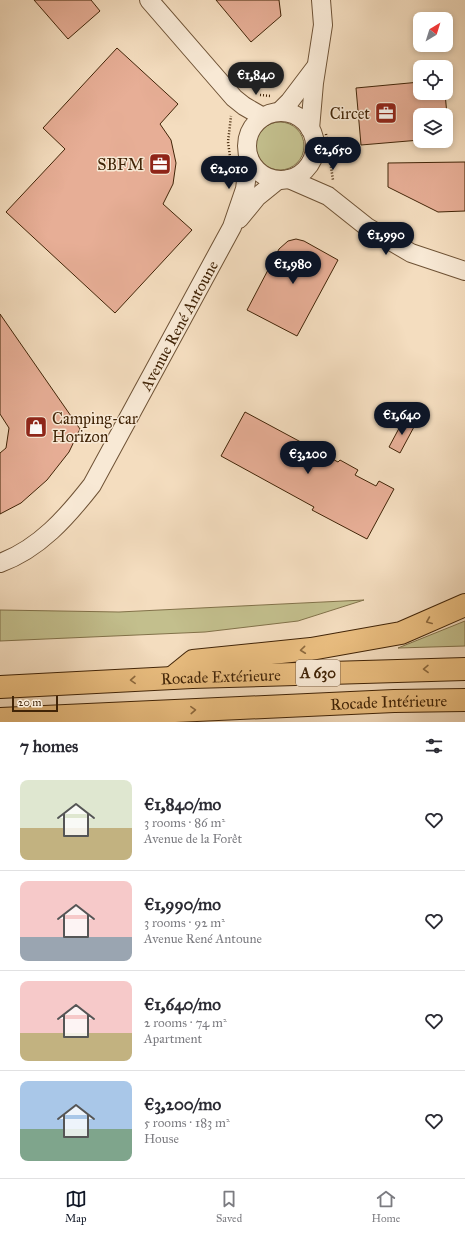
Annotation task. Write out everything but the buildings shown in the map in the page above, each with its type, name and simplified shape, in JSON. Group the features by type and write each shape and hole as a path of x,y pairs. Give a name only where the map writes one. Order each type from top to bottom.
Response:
{"highway":[{"path":"172,678 193,661 312,649 401,633 465,605"},
{"name":"Rocade Extérieure","path":"0,687 172,678 465,669"},
{"name":"Rocade Intérieure","path":"0,719 386,701 465,700"}],"street":[{"path":"149,0 234,105 246,121 249,133"},
{"path":"310,129 316,66 323,25 321,0"},
{"path":"316,66 290,102 255,124 249,133 246,143 249,158 260,174 271,179 284,179 328,196 368,227 411,253 465,271"},
{"path":"234,105 244,106 271,115 294,115 303,121 310,129 314,139 311,162 304,171 284,179"},
{"path":"313,154 321,180 328,196"},
{"name":"Avenue René Antoune","path":"0,563 11,559 40,541 66,517 92,485 232,227 245,189 249,158"},
{"name":"Avenue René Antoune","path":"232,227 257,197 284,179"}],"path":[{"path":"256,94 272,96 275,94"},
{"path":"232,166 228,142 229,120 234,105"}],"shaded area":[{"path":"280,122 289,124 297,129 302,137 304,146 302,155 297,163 289,168 280,170 271,168 263,163 258,155 256,146 258,137 263,129 271,124"},
{"path":"364,600 298,621 205,632 0,641 0,610 119,612"},
{"path":"465,621 465,646 398,648"}],"place":[{"name":"Circet","path":"386,113"},
{"name":"SBFM","path":"160,164"},
{"name":"Camping-car Horizon","path":"36,427"}]}
